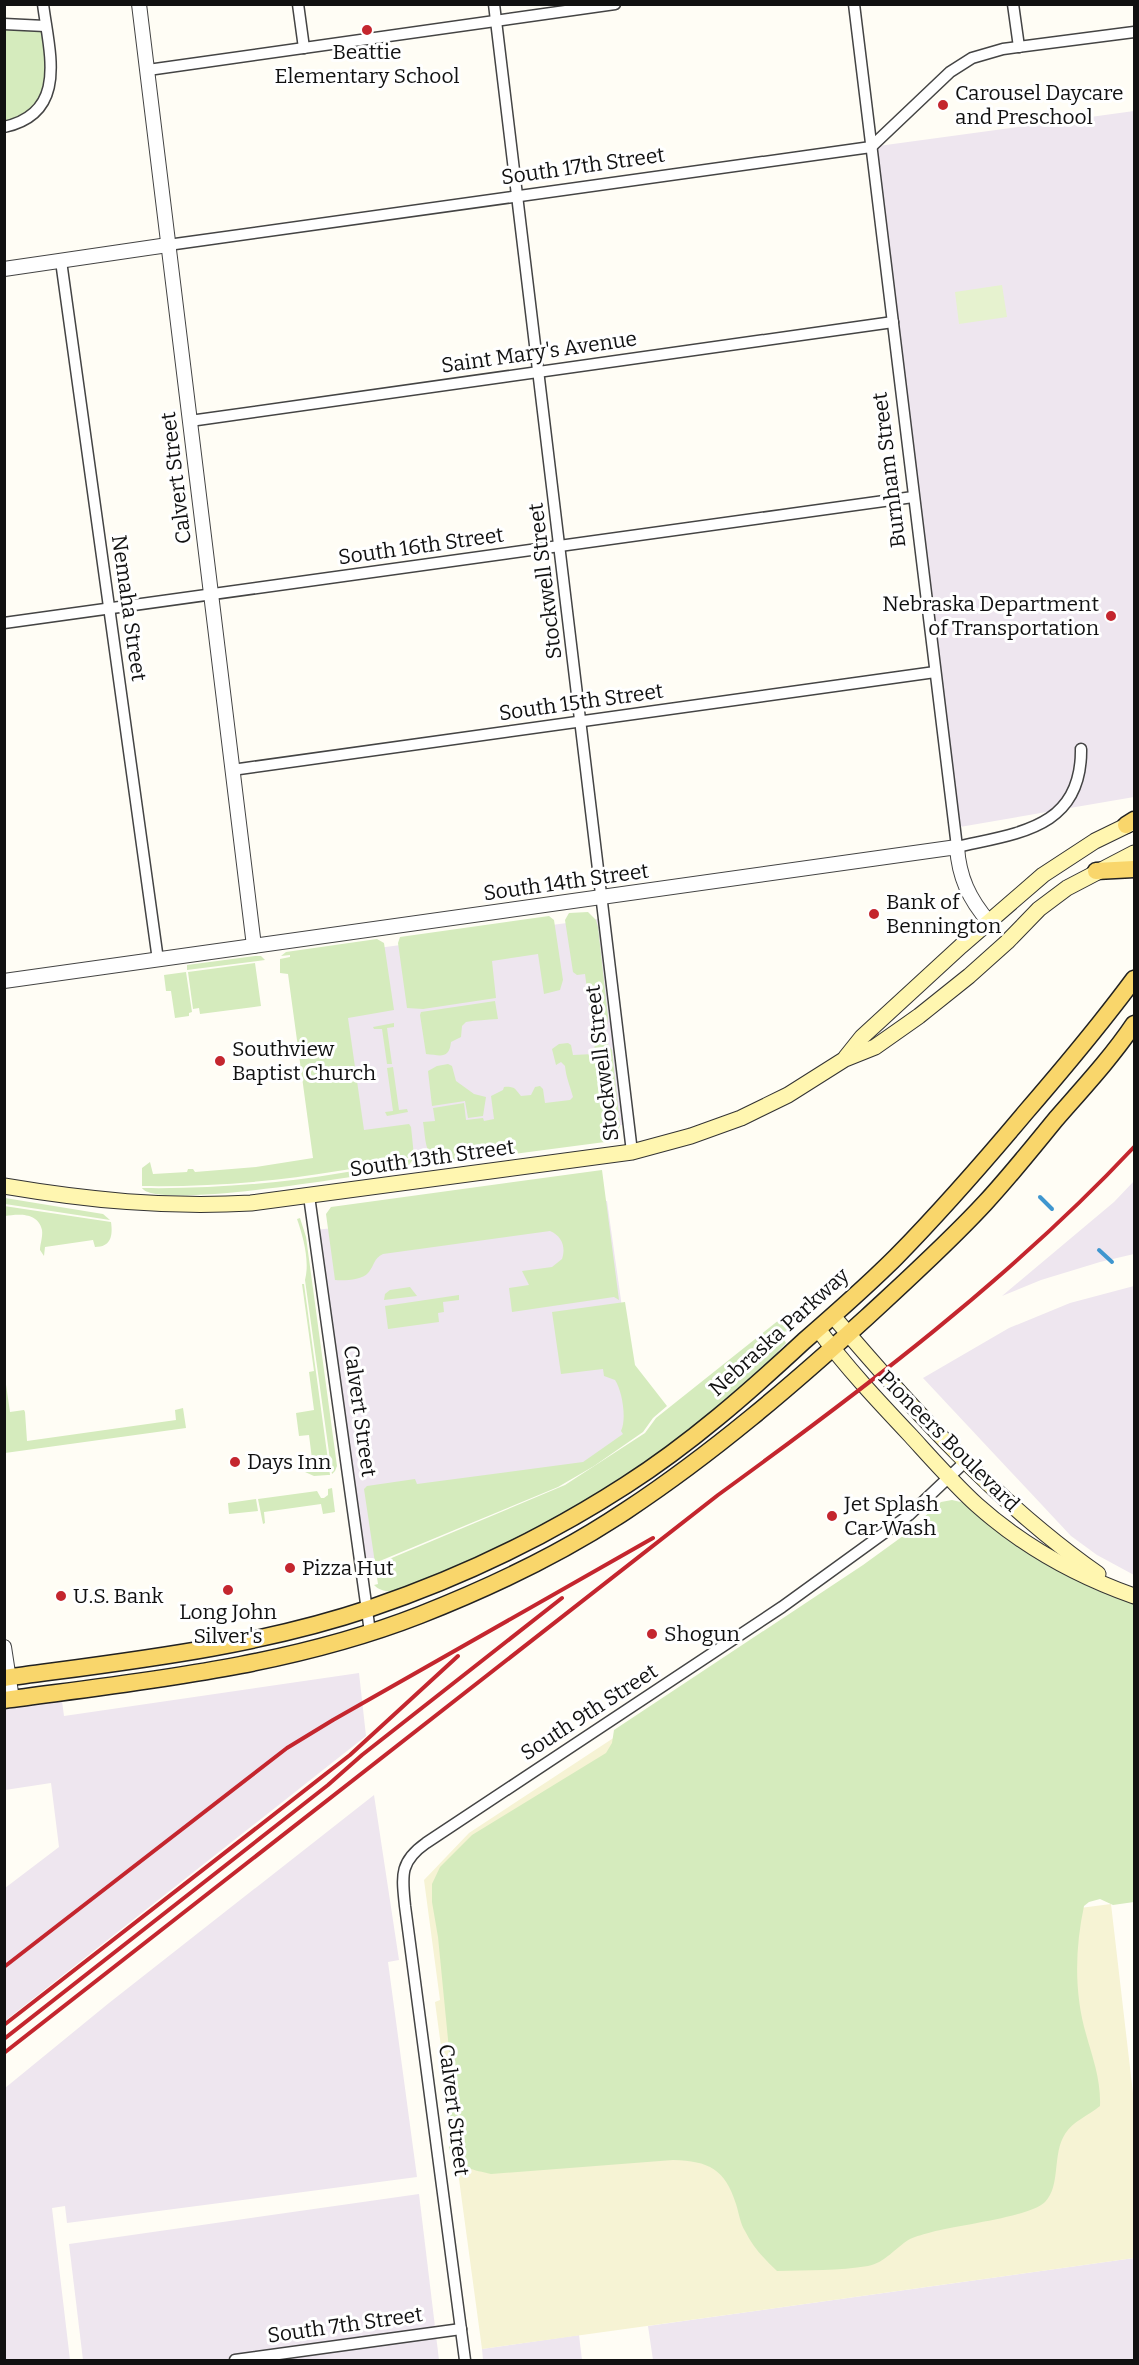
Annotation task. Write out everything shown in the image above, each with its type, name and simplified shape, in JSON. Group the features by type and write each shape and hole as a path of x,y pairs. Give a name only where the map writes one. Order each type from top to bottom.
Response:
{"main road":[{"name":"South 13th Street","path":"845,1059 862,1037 1034,883 1068,858 1132,822"},
{"name":"South 13th Street","path":"4,1186 83,1199 163,1205 218,1205 309,1196 632,1152 691,1136 741,1118 788,1095 845,1059 875,1047 919,1016 1007,942 1039,909 1067,888 1134,853"},
{"path":"1096,872 1134,869"},
{"name":"Nebraska Parkway","path":"7,1677 236,1644 293,1631 367,1609 434,1585 519,1546 618,1490 680,1447 724,1412 893,1260 958,1192 1082,1047 1134,979"},
{"path":"8,1700 199,1674 301,1651 370,1632 419,1615 520,1571 606,1523 721,1443 848,1334 916,1271 988,1200 1134,1026"},
{"name":"Pioneers Boulevard","path":"832,1316 881,1372 995,1491 1038,1530 1133,1596"},
{"name":"Pioneers Boulevard","path":"818,1329 863,1386 976,1504 1033,1548 1080,1574 1133,1596"}],"street":[{"path":"4,127 24,122 40,108 46,99 51,79 43,4"},
{"name":"Calvert Street","path":"139,4 254,946"},
{"path":"298,4 304,48"},
{"name":"Stockwell Street","path":"495,4 632,1152"},
{"path":"147,69 615,4"},
{"name":"Burnham Street","path":"854,4 958,867 968,895 989,922"},
{"path":"1013,4 1018,47"},
{"path":"4,24 45,26"},
{"path":"871,147 957,67 981,54 1134,32"},
{"name":"South 17th Street","path":"4,269 871,147"},
{"name":"Nemaha Street","path":"61,261 158,960"},
{"name":"Saint Mary's Avenue","path":"190,421 893,322"},
{"name":"South 16th Street","path":"4,623 914,497"},
{"name":"South 15th Street","path":"232,770 935,672"},
{"name":"South 14th Street","path":"4,981 957,847 1020,832 1048,821 1060,810 1076,786 1081,749"},
{"name":"Calvert Street","path":"309,1196 370,1632"},
{"name":"South 9th Street","path":"405,1864 410,1856 426,1843 782,1607 880,1538 909,1515 966,1461"},
{"path":"4,1647 8,1700"},
{"name":"Calvert Street","path":"405,1864 403,1874 405,1906 465,2361"},
{"name":"South 7th Street","path":"235,2361 461,2329"}],"shaded area":[{"name":"Nebraska Department of Transportation","path":"1134,111 1134,797 954,828 871,147"},
{"path":"605,918 629,1124 323,1168 295,959"},
{"path":"1134,1181 1134,1254 1041,1280 1002,1296 1114,1202"},
{"path":"607,1201 639,1428 598,1461 361,1568 314,1230"},
{"path":"1134,1286 1134,1575 1097,1555 1071,1536 923,1378 1009,1328 1070,1303"},
{"path":"732,1660 771,1948 1111,1904 1134,2102 1134,2258 482,2349 435,2002 440,2000 424,1880 469,1833"},
{"path":"359,1673 366,1736 5,2021 5,1888 59,1847 51,1783 5,1790 5,1709 62,1701 64,1716"},
{"path":"374,1795 399,1960 388,1962 417,2177 67,2223 65,2206 52,2208 70,2360 5,2360 5,2088 109,2003"},
{"path":"419,2194 439,2360 83,2360 69,2244"},
{"path":"1134,2258 1134,2360 653,2360 648,2326"},
{"path":"579,2335 582,2360 483,2360 482,2349"}],"green space":[{"path":"4,24 45,26 51,68 40,108 4,127"},
{"path":"1002,285 1007,317 959,324 955,292"},
{"path":"588,912 596,920 598,927 608,1017 607,1025 602,1028 592,1027 585,974 577,975 573,972 565,920 569,913"},
{"path":"549,916 554,920 563,980 560,990 544,994 538,954 492,961 496,998 423,1009 407,1008 398,943 400,937"},
{"path":"377,939 384,943 394,1010 348,1018 364,1130 409,1124 414,1156 367,1167 265,1181 216,1185 142,1186 142,1168 150,1162 153,1174 187,1172 188,1169 193,1169 195,1172 256,1167 313,1158 288,974 280,973 280,959 290,957 290,955 281,956 286,952"},
{"path":"261,956 265,960 187,970 187,965"},
{"path":"255,963 261,1006 200,1014 199,1008 193,1009 188,972"},
{"path":"186,972 192,1012 189,1016 175,1018 171,991 166,991 164,975"},
{"path":"495,1001 498,1019 466,1022 462,1026 461,1037 451,1042 446,1054 426,1054 421,1012"},
{"path":"394,1023 394,1027 387,1028 392,1064 387,1064 382,1029 373,1027"},
{"path":"595,1042 607,1043 612,1050 620,1126 614,1138 605,1142 444,1163 437,1161 429,1153 423,1122 435,1121 433,1108 464,1103 466,1120 494,1119 491,1096 503,1090 504,1087 513,1088 521,1096 531,1095 535,1087 540,1086 543,1089 545,1103 570,1100 573,1097 565,1066 561,1062 556,1065 552,1049 559,1044 568,1043 571,1045 573,1055 594,1054"},
{"path":"448,1064 452,1066 456,1081 474,1094 486,1097 483,1116 468,1118 465,1101 432,1106 428,1071"},
{"path":"393,1067 399,1110 407,1109 408,1112 387,1116 385,1112 393,1111 387,1068"},
{"path":"414,1158 409,1165 401,1169 264,1189 184,1195 156,1194 142,1188 217,1187 291,1180 378,1167"},
{"path":"602,1170 619,1300 614,1297 512,1312 509,1288 529,1285 522,1271 552,1267 562,1259 564,1250 562,1242 550,1231 383,1254 362,1277 335,1280 326,1214 331,1207"},
{"path":"5,1198 103,1214 110,1220 5,1204"},
{"path":"4,1206 111,1222 110,1240 105,1245 95,1247 93,1240 45,1247 44,1256 40,1250 42,1230 40,1224 32,1217 5,1216"},
{"path":"300,1218 306,1237 337,1466 332,1474 305,1280 306,1257 297,1219"},
{"path":"302,1284 304,1284 330,1475 314,1476 305,1472 303,1460 312,1459 309,1435 299,1436 296,1413 314,1410 309,1372 314,1371"},
{"path":"410,1287 417,1296 384,1300 385,1294 390,1290"},
{"path":"459,1295 459,1300 443,1302 444,1312 438,1313 439,1322 388,1329 385,1306"},
{"path":"625,1302 635,1365 667,1406 653,1418 643,1432 594,1466 558,1487 375,1563 364,1489 367,1486 415,1479 417,1484 583,1462 623,1434 621,1431 624,1419 623,1405 615,1380 604,1376 603,1369 561,1374 552,1312"},
{"path":"789,1312 792,1315 784,1340 786,1343 711,1414 626,1476 535,1529 417,1584 398,1591 381,1590 374,1585 378,1584 375,1565 565,1485 645,1433 656,1418"},
{"path":"4,1371 10,1412 24,1410 25,1412 27,1441 176,1420 175,1410 183,1408 186,1428 5,1453"},
{"path":"332,1488 335,1512 323,1514 321,1504 264,1512 265,1523 263,1524 258,1499 317,1491 321,1498 324,1498 328,1495 328,1489"},
{"path":"256,1499 258,1511 229,1514 228,1503"},
{"path":"952,1500 965,1503 1057,1568 1096,1590 1134,1604 1134,1902 1113,1905 1100,1899 1084,1906 1077,1970 1079,2003 1098,2078 1100,2106 1076,2122 1065,2134 1061,2142 1053,2187 1045,2202 1025,2212 915,2237 880,2262 868,2266 834,2270 777,2271 748,2237 727,2182 714,2169 706,2165 673,2160 491,2174 468,2168 458,2162 449,2153 451,2070 438,1937 432,1902 432,1884 440,1867 472,1835 606,1753 612,1743 614,1730 863,1565 903,1536 941,1502"}],"waterway":[{"path":"1040,1197 1052,1209"},
{"path":"1099,1250 1112,1262"}],"railway":[{"path":"4,2053 718,1495 935,1330 1038,1242 1134,1147"},
{"path":"4,1967 287,1748 653,1538"},
{"path":"4,2039 562,1598"},
{"path":"4,2025 350,1755 458,1656"}],"place":[{"name":"Beattie Elementary School","path":"367,30"},
{"name":"Carousel Daycare and Preschool","path":"943,105"},
{"name":"Nebraska Department of Transportation","path":"1111,616"},
{"name":"Bank of Bennington","path":"874,914"},
{"name":"Southview Baptist Church","path":"220,1061"},
{"name":"Days Inn","path":"235,1462"},
{"name":"Jet Splash Car Wash","path":"832,1516"},
{"name":"Pizza Hut","path":"290,1568"},
{"name":"Long John Silver's","path":"228,1590"},
{"name":"U.S. Bank","path":"61,1596"},
{"name":"Shogun","path":"652,1634"}]}
